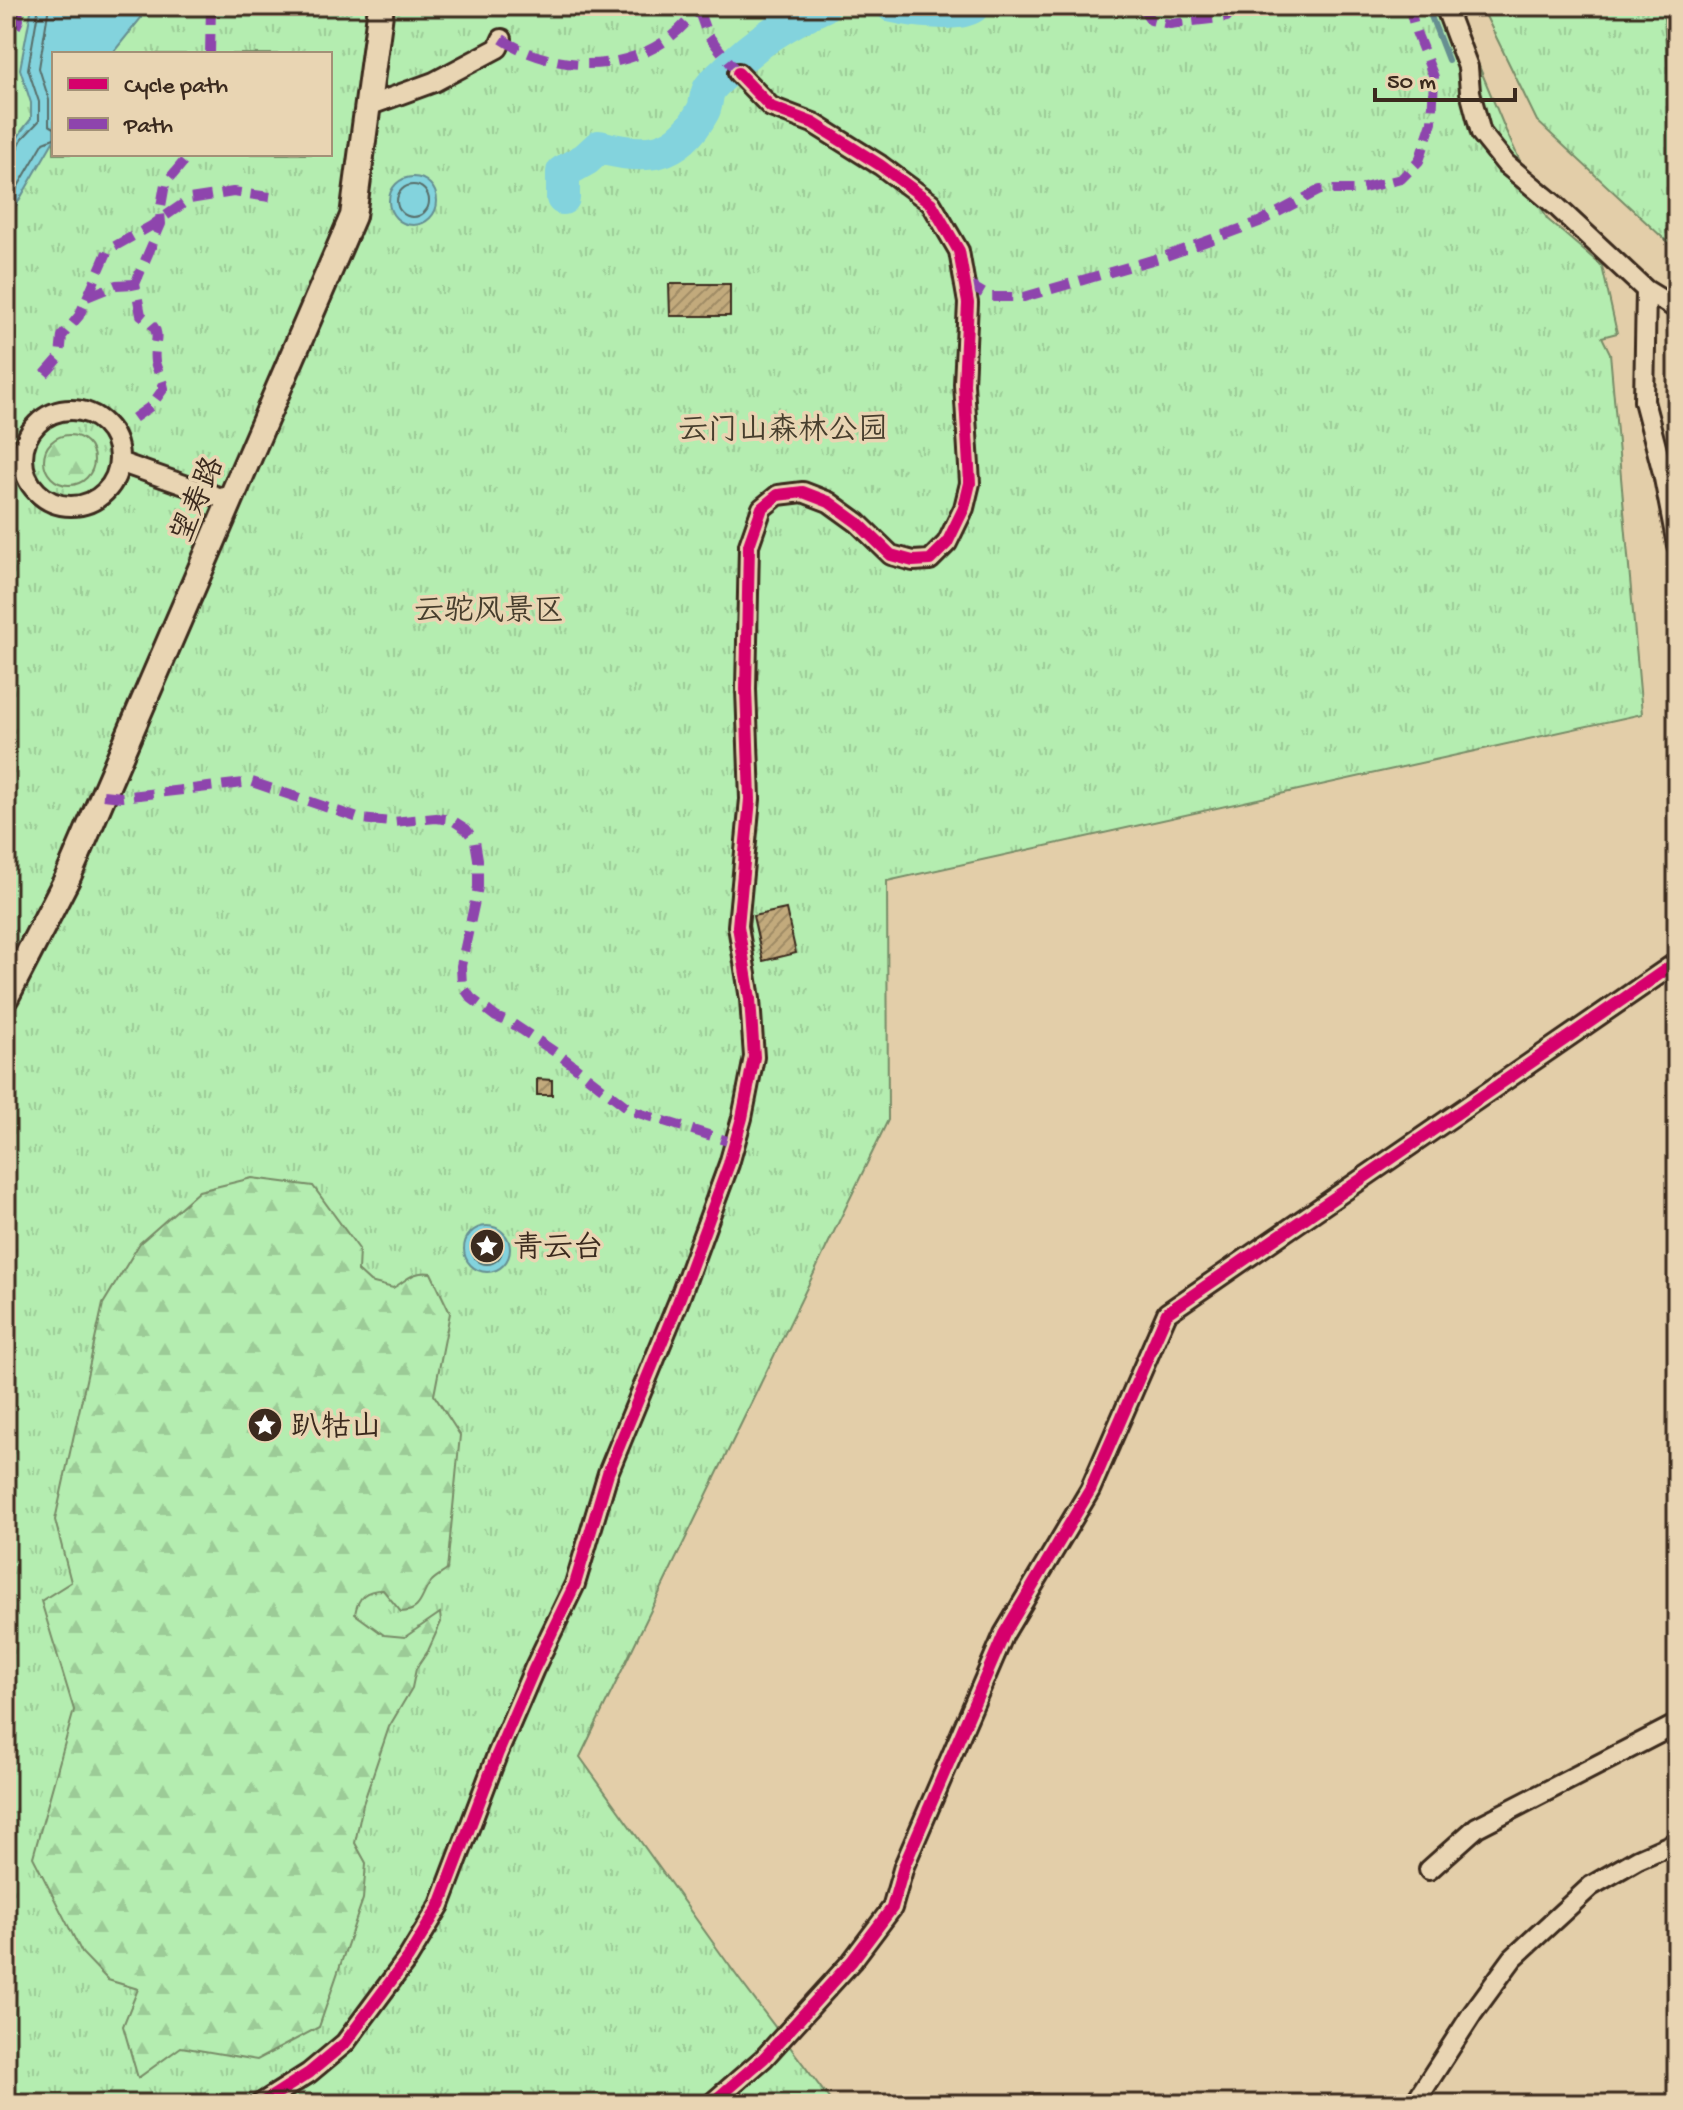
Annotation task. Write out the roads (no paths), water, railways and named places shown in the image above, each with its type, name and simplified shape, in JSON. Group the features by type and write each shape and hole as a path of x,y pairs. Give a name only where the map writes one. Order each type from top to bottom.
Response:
{"street":[{"name":"望寿路","path":"6,997 67,879 353,216 381,6"},
{"path":"1445,6 1468,67 1470,92 1481,133 1506,164 1646,290 1677,309"},
{"path":"368,106 434,82 498,48 502,39"},
{"path":"260,2104 309,2073 345,2043 408,1958 440,1905 497,1755 575,1584 608,1473 679,1300 729,1164 754,1057 750,999 738,926 750,799 746,689 749,545 762,508 778,495 803,492 829,502 858,523 891,555 913,561 930,560 947,543 964,508 970,483 964,384 968,303 959,251 945,225 931,203 913,189 813,123 771,107 738,73"},
{"path":"1646,290 1644,401 1663,473 1677,545"},
{"path":"78,411 92,415 104,424 118,448 115,478 94,501 79,506 63,506 48,501 36,492 27,479 16,442 50,415 78,411"},
{"path":"119,462 230,501"},
{"path":"711,2104 764,2058 852,1961 892,1908 904,1866 1004,1634 1090,1490 1167,1313 1677,962"},
{"path":"1429,1870 1477,1827 1677,1724"},
{"path":"1414,2104 1472,2014 1513,1958 1591,1886 1638,1859 1677,1842"}],"water":[{"path":"32,6 138,6 141,18 114,52 52,52 52,143 6,228 9,157 31,119 31,103 20,69"},
{"path":"413,177 430,184 437,201 430,218 413,225 396,218 389,201 396,184"},
{"name":"青云台","path":"487,1226 504,1232 510,1249 504,1266 487,1272 470,1266 464,1249 470,1232"}],"waterway":[{"path":"563,198 563,172 586,159 599,147 646,153 659,151 683,138 703,111 707,94 716,81 772,34 823,6"},
{"path":"893,6 946,12 973,6"},
{"path":"1427,6 1448,60"}],"place":[{"name":"青云台","path":"487,1246"},
{"name":"趴牯山","path":"265,1425"}],"park label":[{"name":"云门山森林公园","path":"783,428"},
{"name":"云驼风景区","path":"489,609"}]}
